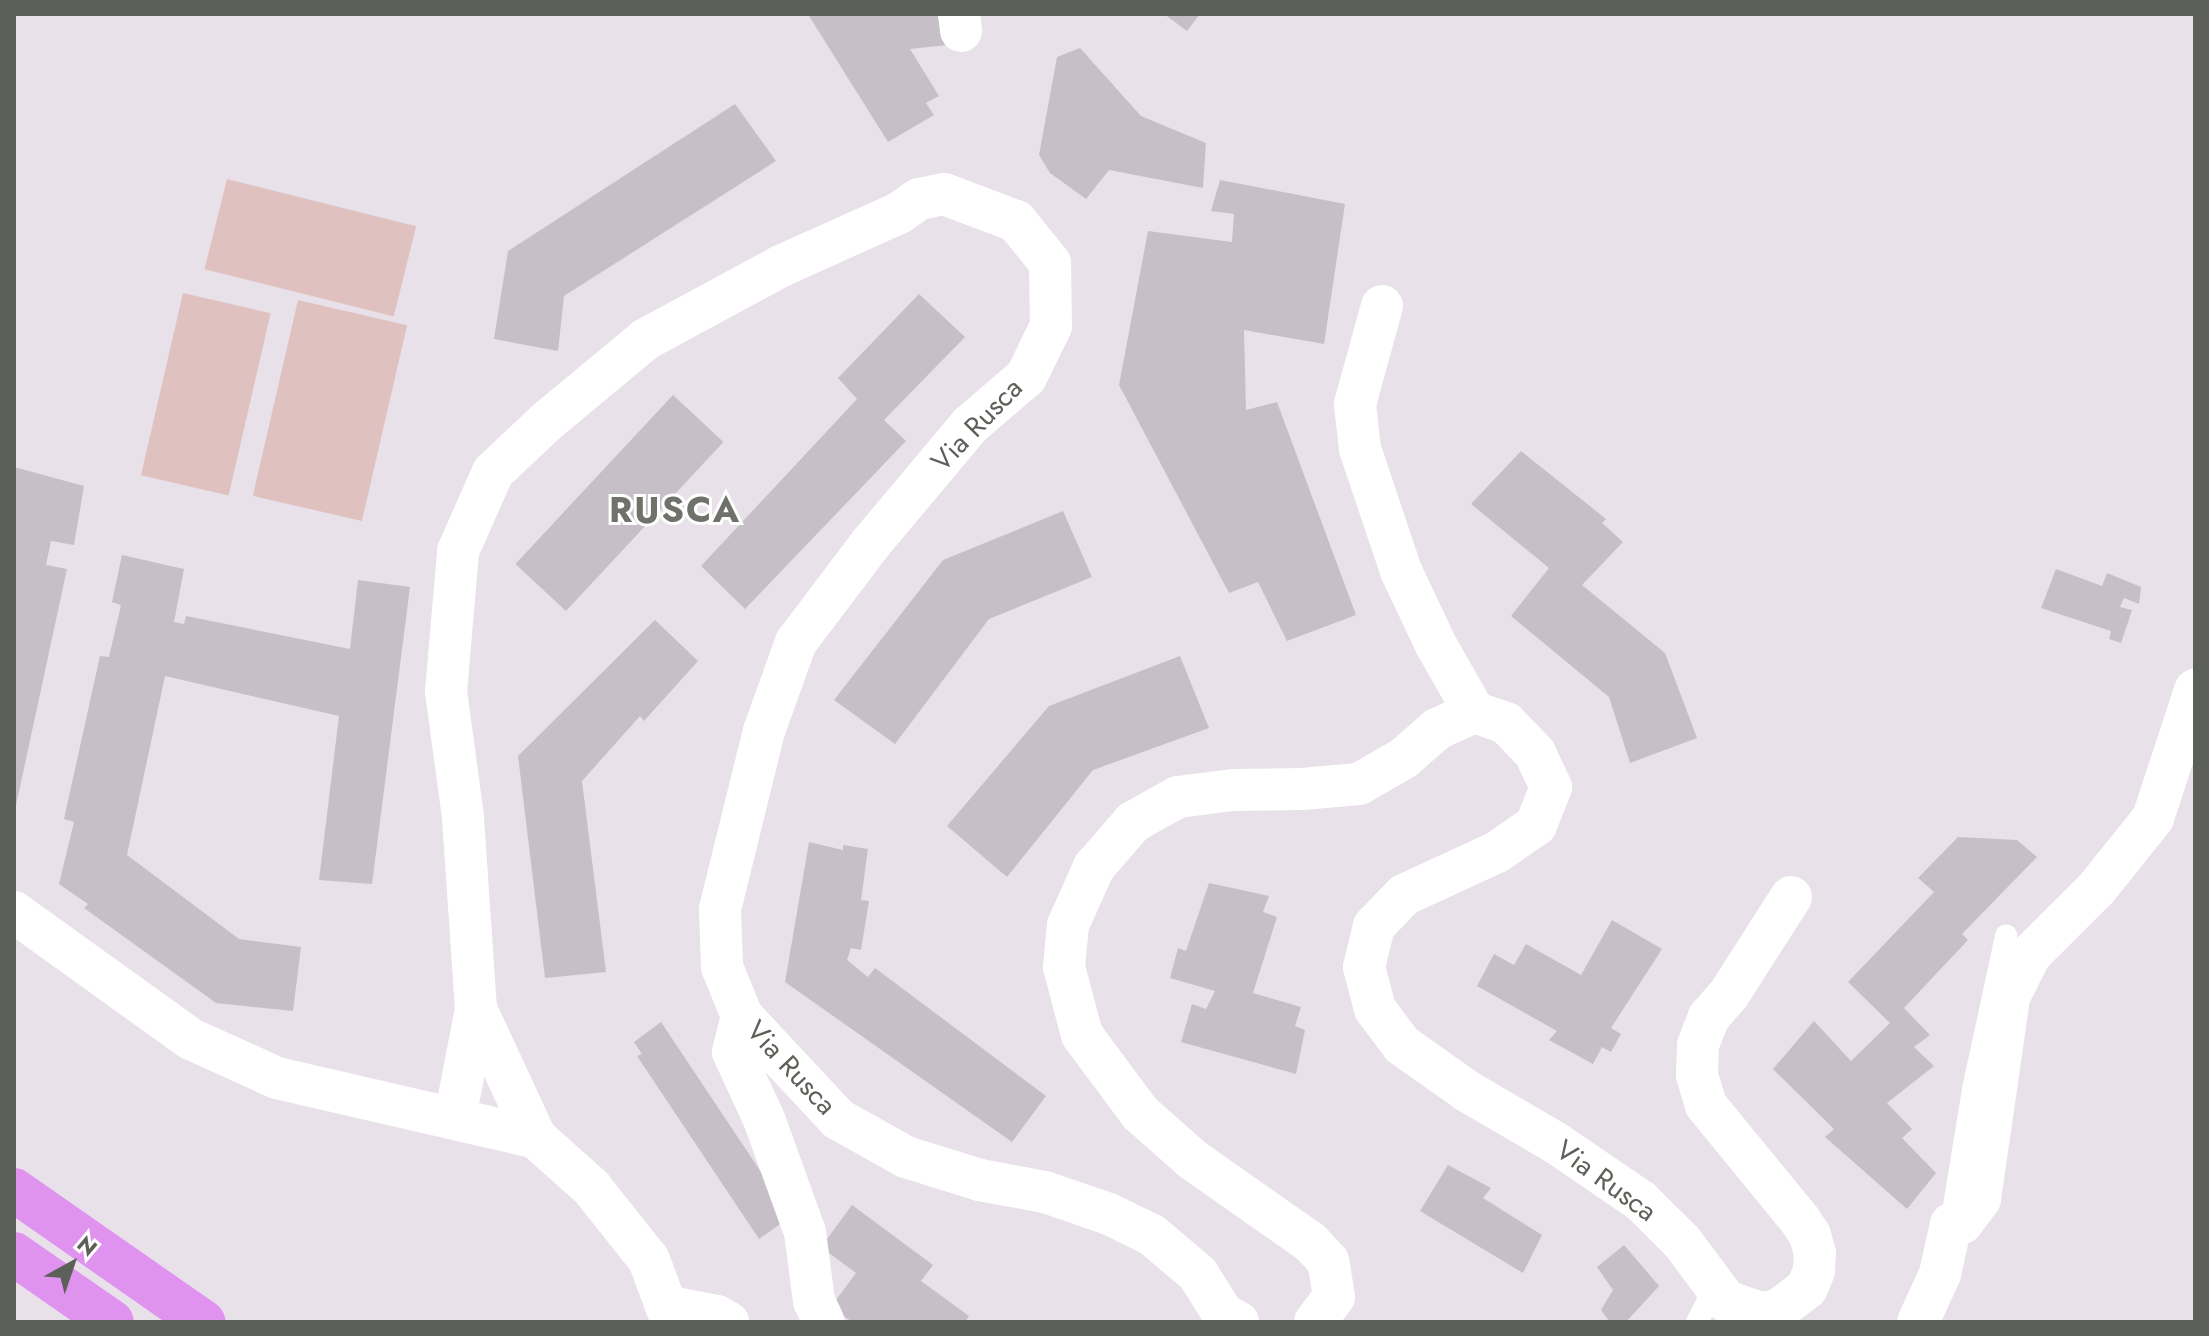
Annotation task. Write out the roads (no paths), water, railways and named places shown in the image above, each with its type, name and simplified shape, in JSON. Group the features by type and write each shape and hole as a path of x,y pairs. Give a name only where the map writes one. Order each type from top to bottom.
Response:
{"highway":[{"path":"14,1190 203,1322"},
{"path":"14,1254 112,1322"}],"street":[{"name":"Via Rusca","path":"455,1118 476,1009 463,817 446,692 458,551 493,472 546,422 646,339 781,266 899,213 919,199 944,194 1016,221 1050,263 1051,326 1026,377 970,425 871,543 796,642 764,731 720,909 722,967 742,1016 838,1119 906,1157 980,1180 1045,1192 1109,1214 1152,1235 1198,1274 1226,1319"},
{"path":"1315,1322 1334,1297 1328,1261 1310,1242 1192,1159 1140,1113 1082,1035 1064,967 1068,925 1094,867 1133,822 1178,797 1233,790 1359,784 1404,758 1437,729 1474,712 1436,645 1401,571 1360,449 1355,404 1382,306"},
{"path":"1918,1322 1940,1274 1951,1224 1962,1223 1980,1199 2009,997 2030,955 2097,888 2153,818 2195,690"},
{"name":"Via Rusca","path":"1474,712 1506,723 1535,753 1551,787 1536,825 1497,852 1404,895 1374,926 1364,967 1375,1009 1402,1045 1467,1091 1556,1143 1641,1201 1683,1243 1706,1305 1726,1301 1760,1318 1778,1310 1807,1288 1814,1271 1815,1253 1805,1228 1706,1105 1697,1075 1698,1045 1709,1017 1729,994 1791,897"},
{"path":"14,912 191,1039 277,1078 536,1138 591,1187 649,1260 669,1314 717,1316 728,1322"},
{"name":"Via Rusca","path":"476,1009 536,1138"},
{"path":"742,1016 733,1052 764,1119 805,1232 814,1301 824,1322"}],"lane":[{"path":"1951,1224 1973,1089 2006,936"}],"district":[{"name":"RUSCA","path":"675,510"}]}
